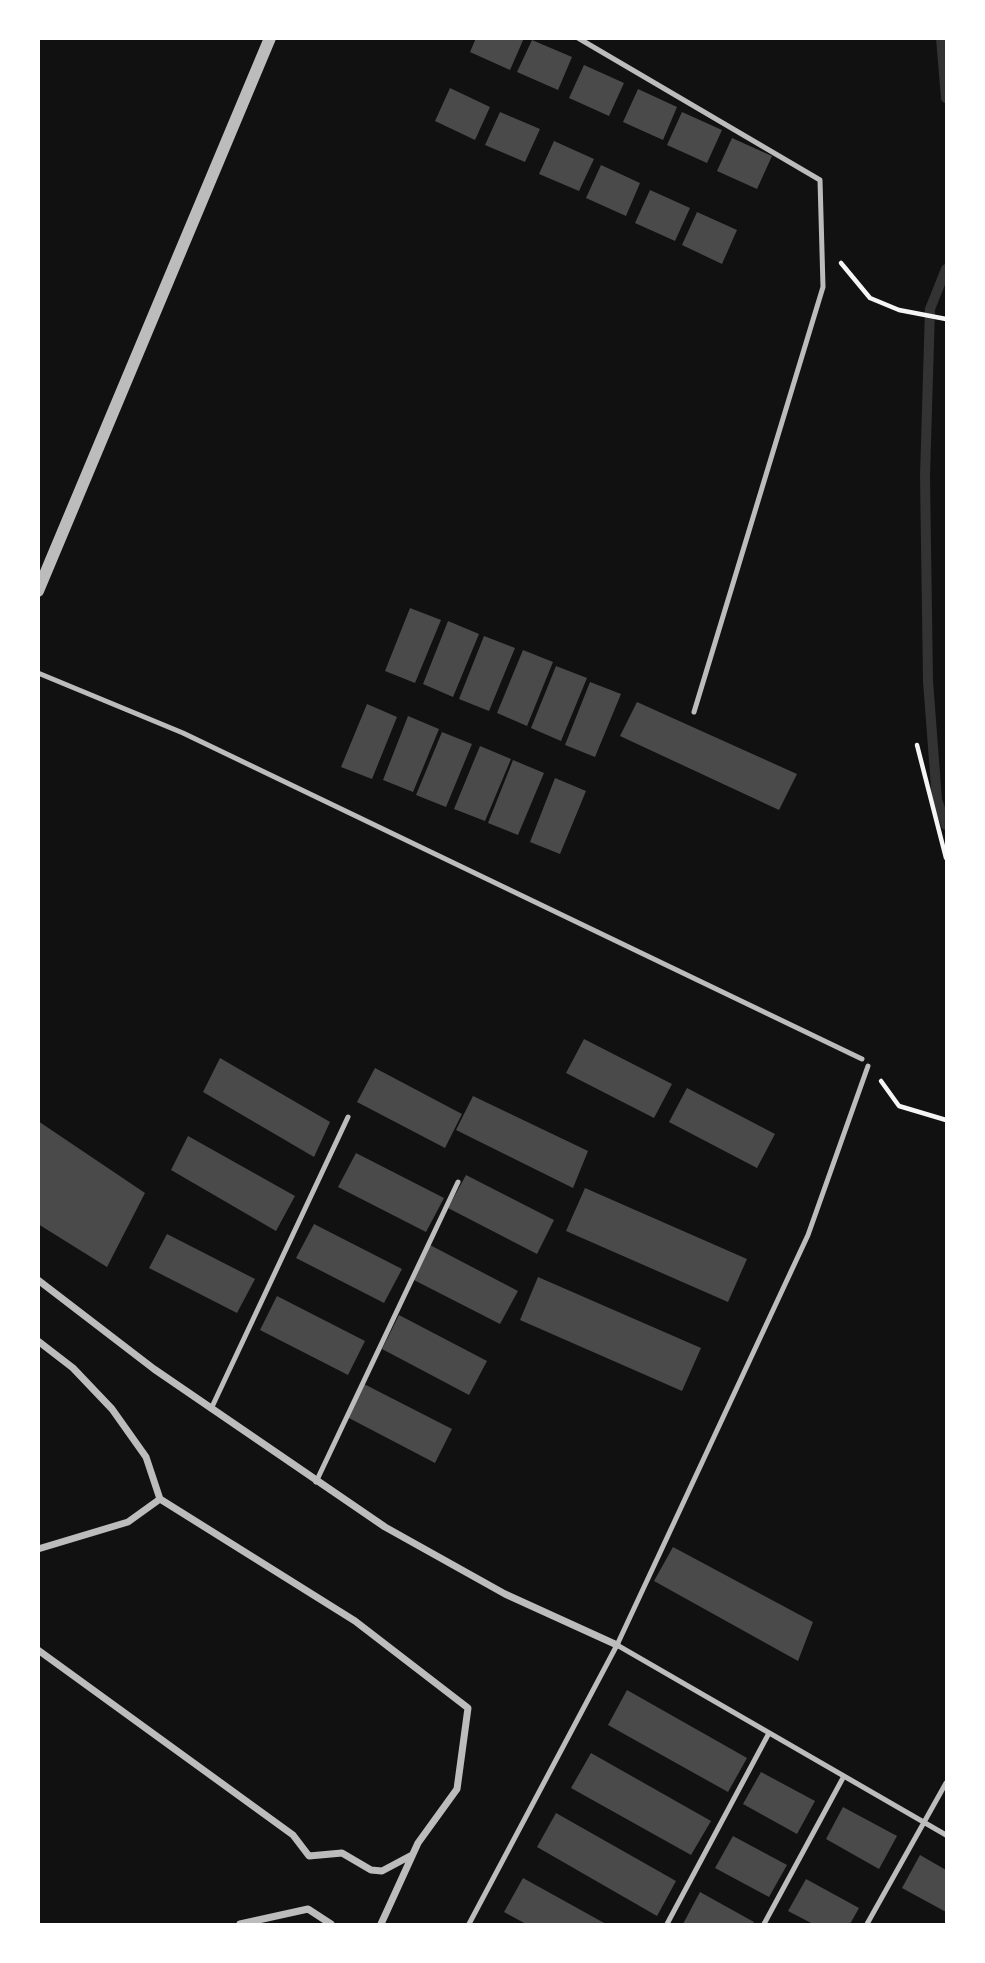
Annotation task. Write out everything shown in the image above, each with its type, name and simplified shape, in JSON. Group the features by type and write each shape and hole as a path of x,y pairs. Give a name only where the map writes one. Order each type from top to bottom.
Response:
{"street":[{"path":"38,591 270,38"},
{"path":"38,1280 211,1409 385,1527 505,1594 617,1645"},
{"path":"38,1341 73,1368 113,1409 146,1457 160,1499 355,1620 468,1708 457,1789 412,1855 381,1924"},
{"path":"38,1549 128,1522 160,1499"},
{"path":"38,1650 293,1835 309,1856 342,1853 371,1870 382,1871 412,1855"},
{"path":"240,1924 308,1909 331,1924"}],"lane":[{"path":"578,38 820,180 823,287 694,712"},
{"path":"38,673 183,733 862,1059"},
{"path":"469,1924 617,1645 808,1236 867,1066"},
{"path":"211,1409 348,1117"},
{"path":"316,1482 458,1182"},
{"path":"617,1645 947,1835"},
{"path":"667,1924 769,1733"},
{"path":"764,1924 844,1776"},
{"path":"867,1924 947,1783"}],"path":[{"path":"837,258 870,298 899,310 947,319"},
{"path":"917,745 947,859"},
{"path":"867,1066 899,1106 947,1120"}],"building":[{"path":"476,38 524,38 510,70 470,52"},
{"path":"532,40 572,57 558,90 517,72"},
{"path":"584,65 624,83 609,116 569,98"},
{"path":"450,88 490,107 475,140 435,121"},
{"path":"638,89 677,107 663,140 623,122"},
{"path":"500,112 540,129 525,162 485,145"},
{"path":"682,112 722,130 707,163 667,145"},
{"path":"732,138 772,156 757,189 717,171"},
{"path":"554,141 594,159 579,191 539,174"},
{"path":"601,165 640,183 626,216 586,198"},
{"path":"650,190 690,208 675,241 635,223"},
{"path":"697,212 737,230 722,264 682,245"},
{"path":"410,608 441,620 415,683 385,671"},
{"path":"448,621 479,634 453,697 423,684"},
{"path":"484,636 515,648 489,711 459,699"},
{"path":"523,650 553,662 527,726 497,713"},
{"path":"556,666 587,678 561,741 531,728"},
{"path":"590,682 621,694 595,757 565,745"},
{"path":"637,702 797,774 779,810 620,736"},
{"path":"367,704 397,717 372,779 341,767"},
{"path":"408,716 439,729 413,792 383,780"},
{"path":"442,732 472,744 446,807 416,795"},
{"path":"480,746 511,759 485,821 454,809"},
{"path":"513,760 544,773 518,835 488,823"},
{"path":"555,778 586,791 560,854 530,842"},
{"path":"584,1039 672,1084 654,1118 566,1073"},
{"path":"220,1058 330,1122 314,1157 203,1092"},
{"path":"375,1068 462,1114 445,1148 357,1102"},
{"path":"687,1088 775,1134 757,1168 669,1122"},
{"path":"473,1096 588,1151 573,1188 456,1130"},
{"path":"38,1121 145,1193 107,1267 38,1224"},
{"path":"188,1136 295,1196 276,1231 171,1170"},
{"path":"356,1153 444,1198 426,1232 338,1187"},
{"path":"466,1175 554,1220 537,1254 448,1208"},
{"path":"585,1188 747,1259 728,1302 566,1231"},
{"path":"314,1224 402,1269 384,1303 296,1258"},
{"path":"167,1234 255,1279 237,1313 149,1268"},
{"path":"430,1245 518,1291 500,1324 412,1279"},
{"path":"538,1277 701,1348 682,1391 520,1320"},
{"path":"277,1296 365,1341 348,1375 260,1330"},
{"path":"399,1315 487,1361 469,1395 382,1349"},
{"path":"364,1384 452,1429 435,1463 347,1417"},
{"path":"673,1547 813,1622 798,1661 654,1581"},
{"path":"627,1690 747,1758 728,1792 608,1725"},
{"path":"591,1753 711,1821 691,1855 571,1788"},
{"path":"761,1772 815,1801 797,1834 743,1804"},
{"path":"843,1807 897,1836 879,1869 826,1839"},
{"path":"556,1813 676,1881 657,1916 537,1847"},
{"path":"733,1836 787,1865 769,1897 715,1868"},
{"path":"920,1855 946,1870 946,1912 902,1888"},
{"path":"523,1878 606,1924 526,1924 504,1912"},
{"path":"806,1879 859,1908 850,1924 813,1924 788,1911"},
{"path":"700,1892 754,1922 753,1924 683,1924"}],"waterway":[{"path":"941,38 946,98"},
{"path":"946,269 930,309 925,476 928,681 937,800 946,825"}]}
